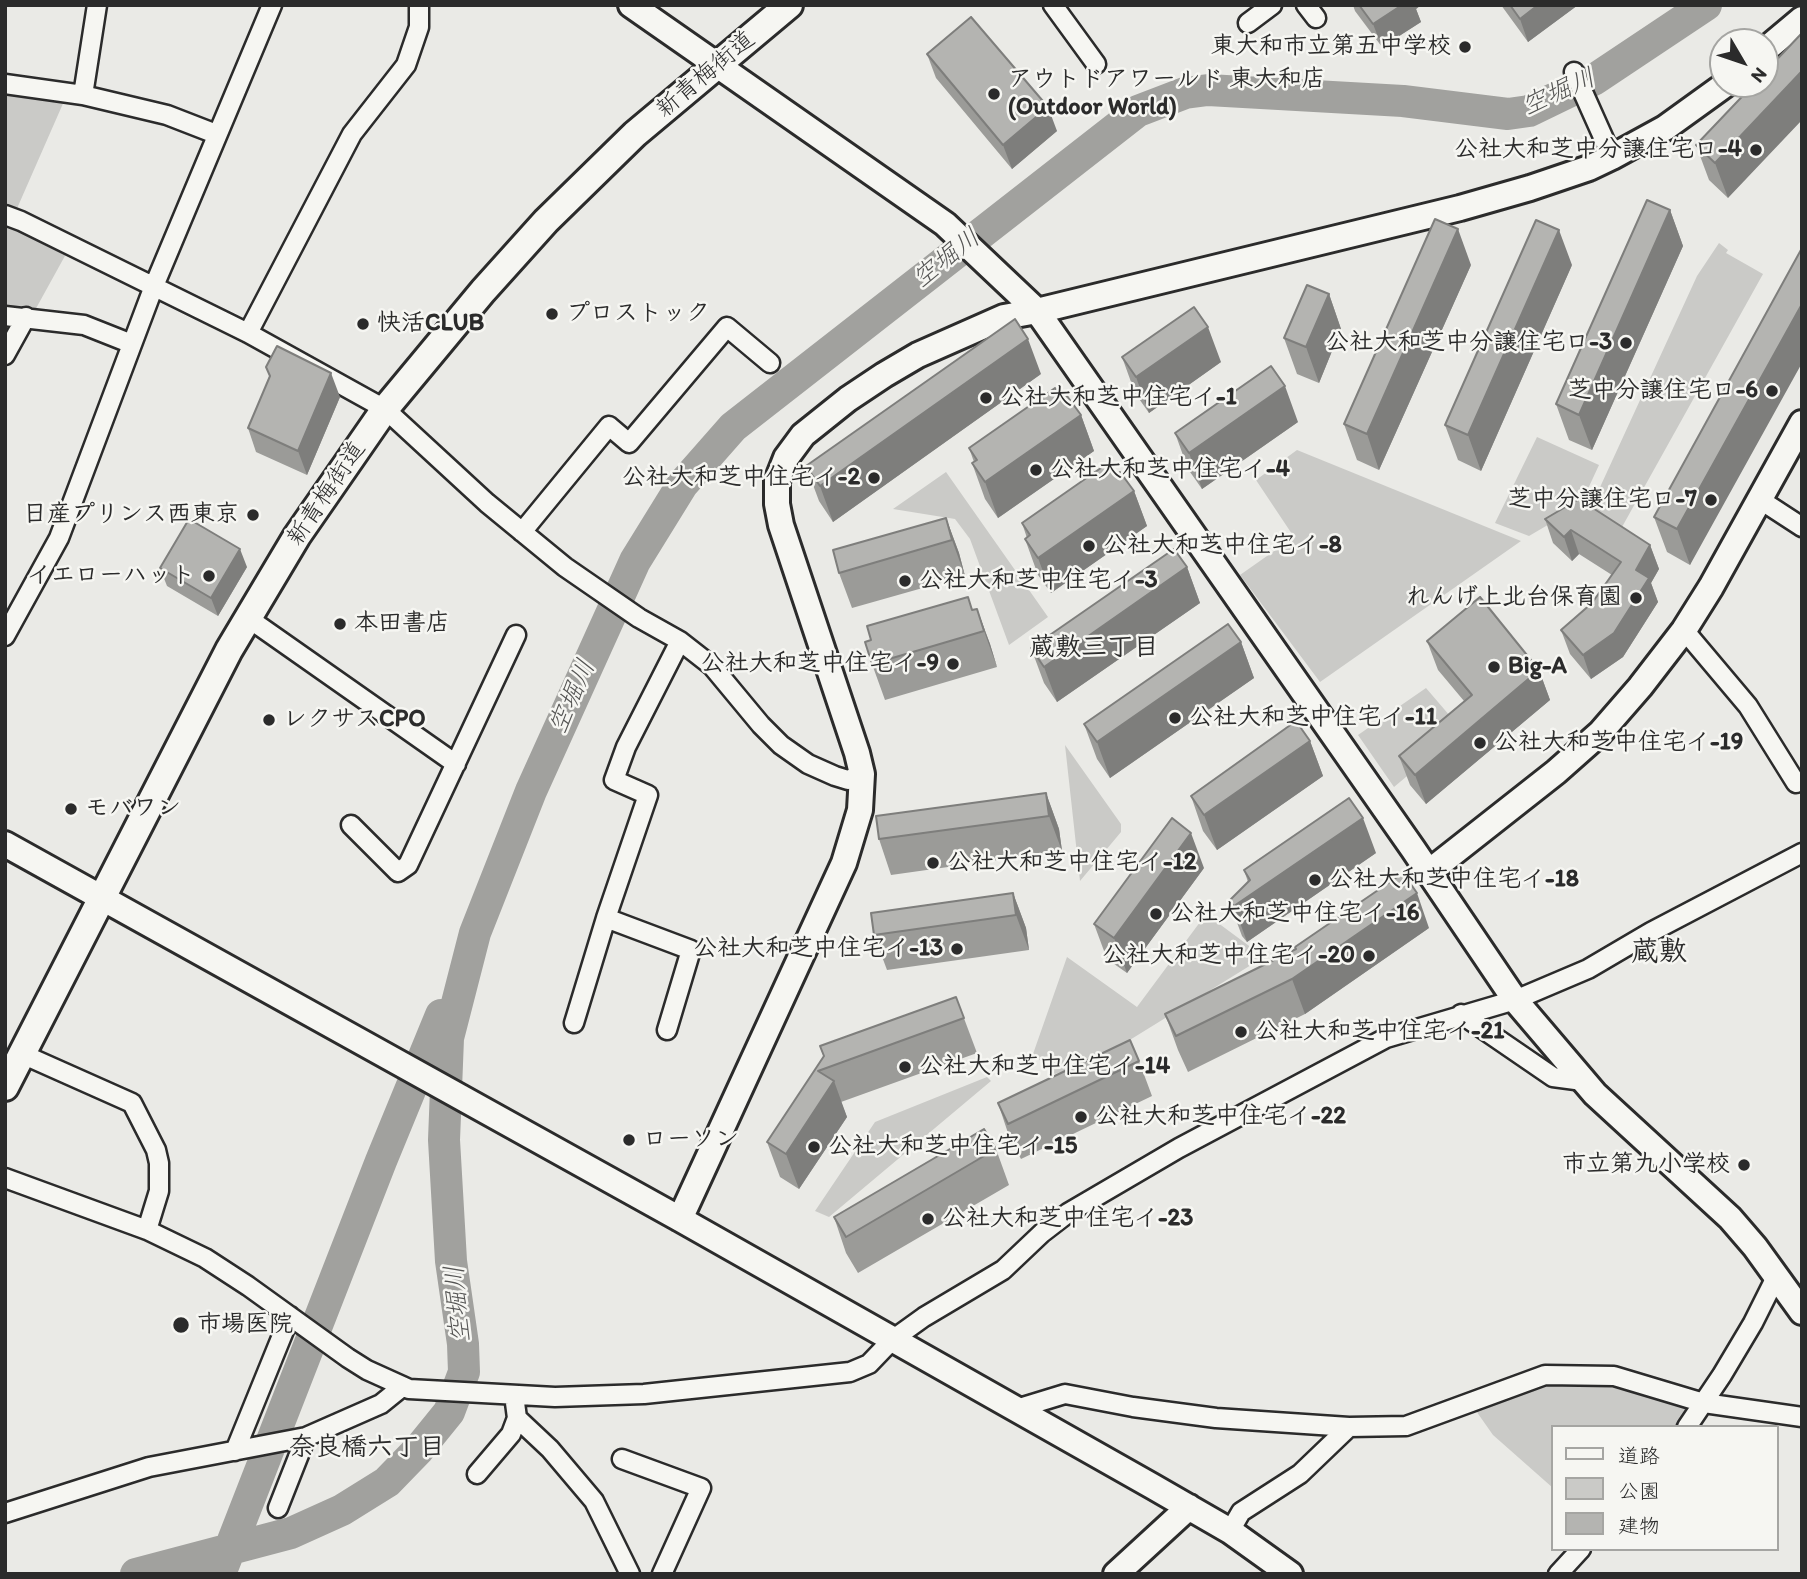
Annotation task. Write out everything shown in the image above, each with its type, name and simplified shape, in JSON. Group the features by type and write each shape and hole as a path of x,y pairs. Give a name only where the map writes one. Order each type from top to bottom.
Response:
{"main road":[{"name":"新青梅街道","path":"5,1087 229,650 297,536 385,409 474,301 546,222 635,134 789,5"}],"street":[{"path":"83,95 97,5"},
{"path":"5,636 59,538 154,286 272,5"},
{"path":"248,334 352,134 406,65 419,27 419,5"},
{"path":"631,5 946,224 1037,311 1515,1000 1594,1094 1730,1218 1777,1275 1802,1312"},
{"path":"1053,5 1096,64"},
{"path":"1248,23 1272,5"},
{"path":"1779,38 1802,19"},
{"path":"1574,72 1612,158"},
{"path":"5,84 83,95 167,114 216,134"},
{"path":"680,1219 844,863 859,817 862,774 850,730 781,525 777,504 777,481 786,458 803,435 848,399 918,355 1004,317 1460,208 1530,188 1589,169 1612,158 1665,128 1709,96"},
{"path":"5,215 154,286 385,409 522,532 593,588 680,641 712,666 780,745 808,764 835,776 848,780 862,774"},
{"path":"5,316 84,325 132,344"},
{"path":"5,355 26,317"},
{"path":"522,532 609,426 629,443 727,327 770,363"},
{"path":"1429,873 1556,772 1600,733 1662,660 1684,630 1802,423"},
{"path":"1759,499 1802,527"},
{"path":"248,618 456,764"},
{"path":"1684,630 1748,706 1796,783"},
{"path":"351,825 398,872 408,865 516,635"},
{"path":"574,1023 648,795 614,780 626,747 680,641"},
{"path":"5,844 680,1219 1189,1507 1230,1531 1290,1574"},
{"path":"5,1178 147,1230 205,1258 367,1370 402,1387 417,1391 555,1397 644,1394 850,1372 869,1364 892,1340 924,1317 1003,1270 1042,1233 1068,1213 1179,1148 1385,1038 1515,1000 1588,969 1651,932 1802,853"},
{"path":"606,918 691,950 667,1030"},
{"path":"1461,1014 1553,1077 1583,1081"},
{"path":"22,1054 132,1103 156,1150 159,1163 159,1191 147,1230"},
{"path":"1688,1425 1753,1324 1777,1275"},
{"path":"239,1450 290,1316"},
{"path":"1016,1409 1065,1394 1133,1407 1216,1418 1349,1427 1406,1426 1545,1375 1614,1376 1704,1403 1802,1417"},
{"path":"5,1513 149,1467 302,1438 381,1404 402,1387"},
{"path":"514,1395 521,1421 550,1449 594,1501 630,1574"},
{"path":"477,1474 521,1421"},
{"path":"1230,1531 1241,1512 1300,1474 1349,1427"},
{"path":"278,1508 302,1438"},
{"path":"622,1460 701,1488 662,1574"},
{"path":"1116,1574 1189,1507"},
{"path":"1558,1574 1579,1551"}],"green space":[{"path":"5,91 65,99 15,213 5,209"},
{"path":"5,225 66,254 34,312 5,308"},
{"path":"1719,243 1728,250 1726,253 1763,274 1622,527 1590,509 1697,276"},
{"path":"1537,437 1599,465 1580,506 1529,536 1495,523"},
{"path":"1297,450 1521,541 1320,682 1240,575 1294,537 1256,480"},
{"path":"946,472 1048,617 1009,645 970,539 955,519 893,509"},
{"path":"1426,688 1462,730 1394,787 1358,735"},
{"path":"1065,745 1121,824 1121,832 1080,881"},
{"path":"1206,914 1264,957 1099,1059 1055,1074 1033,1054 1067,957 1137,1007"},
{"path":"987,1077 991,1081 829,1217 815,1211 875,1122"},
{"path":"1551,1380 1604,1383 1686,1402 1690,1415 1683,1425 1552,1425 1552,1487 1493,1435 1474,1408"}],"building":[{"path":"1359,5 1402,5 1373,24"},
{"path":"1510,5 1538,5 1520,19"},
{"path":"971,17 1048,107 1003,145 927,54"},
{"path":"1802,33 1802,71 1779,95 1779,57"},
{"path":"1741,98 1776,98 1715,163 1696,145"},
{"path":"1647,200 1670,210 1579,415 1556,404"},
{"path":"1435,219 1458,229 1367,434 1344,424"},
{"path":"1536,220 1559,230 1468,435 1445,425"},
{"path":"1802,248 1802,304 1677,529 1654,517"},
{"path":"1307,285 1329,294 1306,347 1284,338"},
{"path":"1194,307 1208,327 1136,377 1122,357"},
{"path":"1015,319 1028,339 820,486 806,466"},
{"path":"277,346 331,373 298,451 248,428 270,376 266,367"},
{"path":"1271,366 1285,386 1189,453 1175,433"},
{"path":"1055,388 1063,399 1067,396 1081,415 985,482 972,463 977,460 969,448"},
{"path":"1108,463 1116,475 1120,472 1134,491 1038,558 1025,539 1030,535 1022,523"},
{"path":"1579,499 1650,545 1636,570 1649,578 1614,633 1583,655 1561,630 1592,603 1621,562 1571,530 1564,537 1545,519"},
{"path":"946,518 952,540 839,573 833,550"},
{"path":"189,519 240,549 211,598 160,568"},
{"path":"1174,549 1187,567 1044,667 1031,648"},
{"path":"968,597 972,610 977,609 984,631 872,664 865,642 871,640 867,626"},
{"path":"1480,597 1539,670 1415,775 1399,756 1472,695 1427,641"},
{"path":"1228,624 1241,642 1097,742 1084,724"},
{"path":"1296,721 1310,741 1204,815 1191,796"},
{"path":"1046,793 1049,816 879,839 876,816"},
{"path":"1349,798 1363,818 1234,906 1229,901 1250,880 1244,870"},
{"path":"1172,818 1191,833 1114,938 1094,924"},
{"path":"1403,873 1417,893 1292,979 1176,1036 1165,1014 1296,949 1295,947"},
{"path":"1013,893 1016,915 874,935 871,913"},
{"path":"956,997 964,1018 818,1071 834,1081 786,1154 767,1142 824,1056 820,1046"},
{"path":"1130,1040 1139,1061 1008,1124 998,1103"},
{"path":"984,1129 996,1149 846,1237 834,1217"}],"waterway":[{"name":"空堀川","path":"136,1574 291,1533 342,1510 387,1482 449,1412 464,1372 463,1344 451,1261 444,1140 448,1038 475,933 531,791 635,561 682,485 733,427 1138,111 1185,93 1208,90 1403,101 1508,114 1529,111 1595,79 1706,5"},
{"name":"空堀川","path":"220,1574 381,1161 441,1015"}],"place":[{"name":"東大和市立第五中学校","path":"1465,47"},
{"name":"アウトドアワールド 東大和店 (Outdoor World)","path":"994,94"},
{"name":"公社大和芝中分譲住宅ロ-4","path":"1756,150"},
{"name":"プロストック","path":"552,314"},
{"name":"快活CLUB","path":"363,324"},
{"name":"公社大和芝中分譲住宅ロ-3","path":"1626,343"},
{"name":"芝中分譲住宅ロ-6","path":"1772,391"},
{"name":"公社大和芝中住宅イ-1","path":"986,398"},
{"name":"公社大和芝中住宅イ-4","path":"1036,470"},
{"name":"公社大和芝中住宅イ-2","path":"874,478"},
{"name":"芝中分譲住宅ロ-7","path":"1711,500"},
{"name":"日産プリンス西東京","path":"253,515"},
{"name":"公社大和芝中住宅イ-8","path":"1089,546"},
{"name":"イエローハット","path":"209,576"},
{"name":"公社大和芝中住宅イ-3","path":"905,581"},
{"name":"れんげ上北台保育園","path":"1636,598"},
{"name":"本田書店","path":"340,624"},
{"name":"公社大和芝中住宅イ-9","path":"953,664"},
{"name":"Big-A","path":"1494,667"},
{"name":"公社大和芝中住宅イ-11","path":"1175,718"},
{"name":"レクサスCPO","path":"269,720"},
{"name":"公社大和芝中住宅イ-19","path":"1480,743"},
{"name":"モバワン","path":"71,809"},
{"name":"公社大和芝中住宅イ-12","path":"933,863"},
{"name":"公社大和芝中住宅イ-18","path":"1315,880"},
{"name":"公社大和芝中住宅イ-16","path":"1156,914"},
{"name":"公社大和芝中住宅イ-13","path":"957,949"},
{"name":"公社大和芝中住宅イ-20","path":"1369,956"},
{"name":"公社大和芝中住宅イ-21","path":"1241,1032"},
{"name":"公社大和芝中住宅イ-14","path":"905,1067"},
{"name":"公社大和芝中住宅イ-22","path":"1081,1117"},
{"name":"ローソン","path":"629,1140"},
{"name":"公社大和芝中住宅イ-15","path":"814,1147"},
{"name":"市立第九小学校","path":"1744,1165"},
{"name":"公社大和芝中住宅イ-23","path":"928,1219"},
{"name":"市場医院","path":"181,1325"}],"district":[{"name":"蔵敷三丁目","path":"1094,648"},
{"name":"蔵敷","path":"1659,953"},
{"name":"奈良橋六丁目","path":"367,1448"}]}
